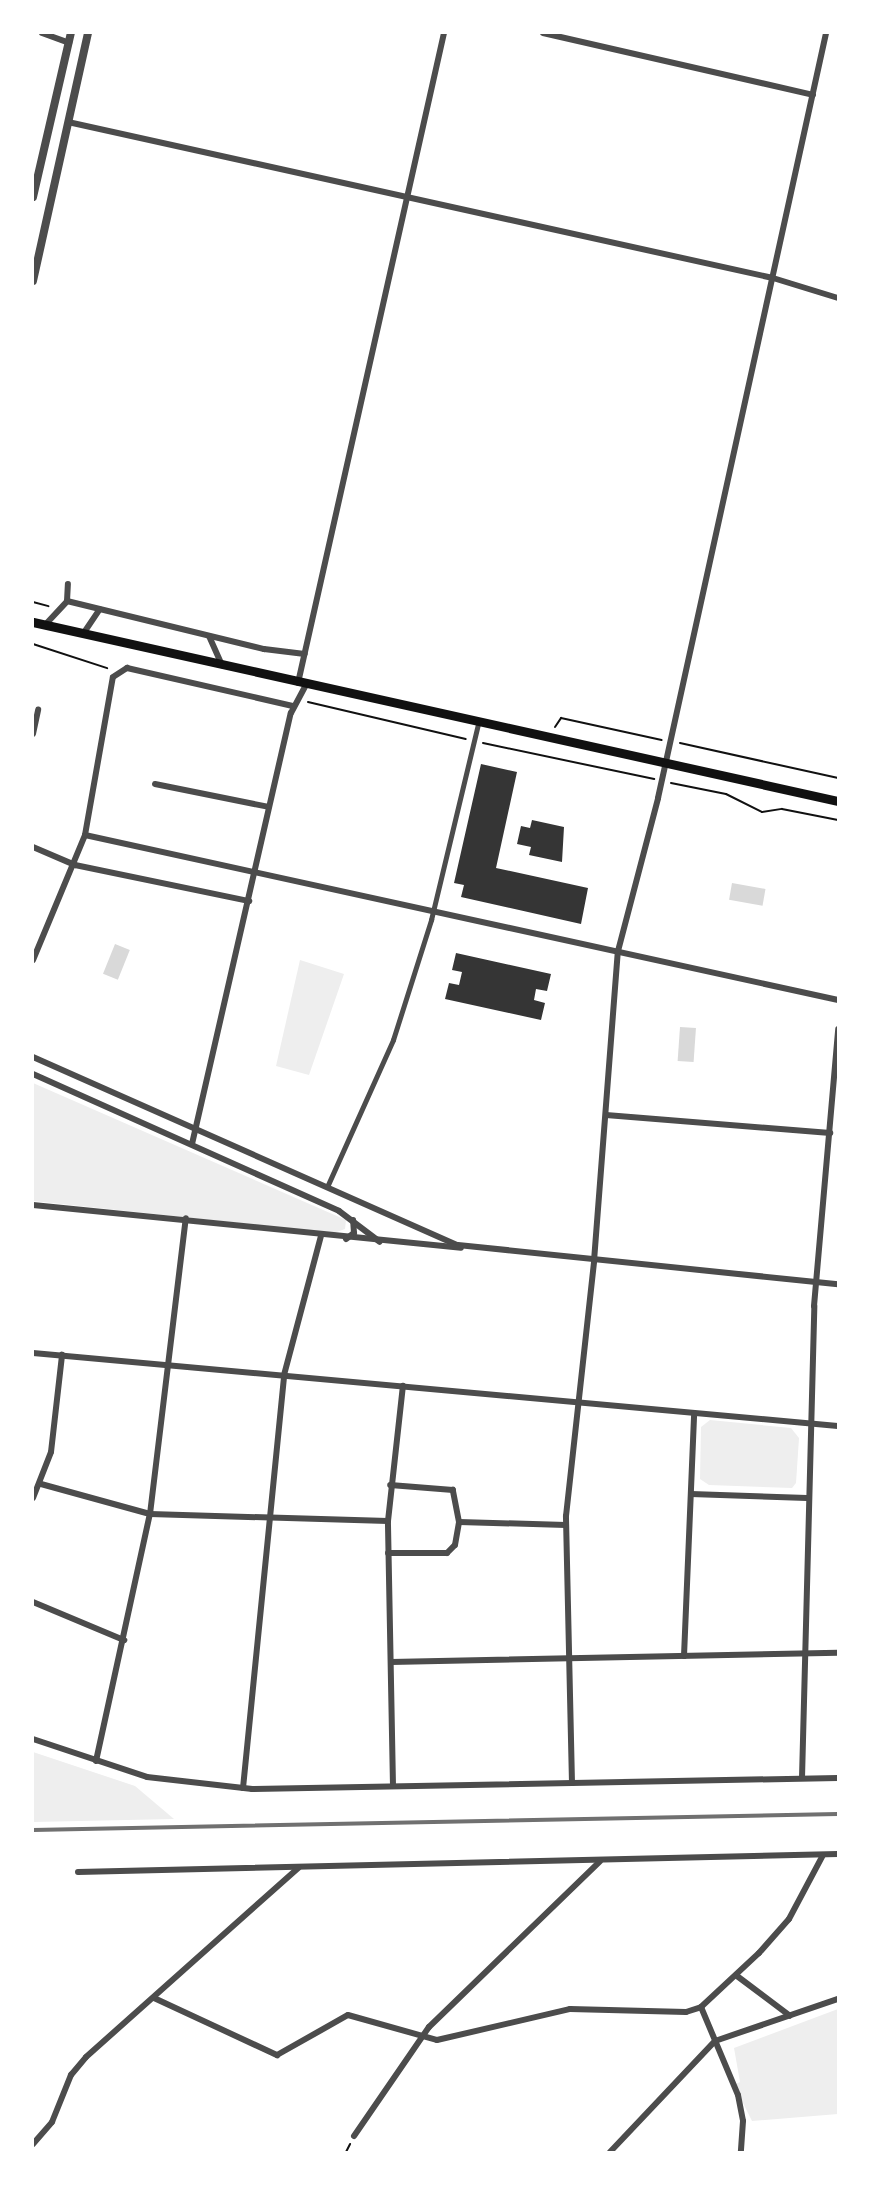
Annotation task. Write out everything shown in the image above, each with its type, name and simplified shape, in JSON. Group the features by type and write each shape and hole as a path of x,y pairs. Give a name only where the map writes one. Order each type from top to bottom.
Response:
{"main road":[{"path":"33,622 478,724 838,801"}],"street":[{"path":"42,33 69,43"},
{"path":"33,197 71,33"},
{"path":"33,281 88,33"},
{"path":"192,1144 199,1130 292,709 299,700 305,654 444,33"},
{"path":"543,33 813,95"},
{"path":"572,1783 566,1525 594,1261 618,951 660,781 667,741 773,278 826,33"},
{"path":"68,122 773,278 838,298"},
{"path":"45,625 67,601 68,584"},
{"path":"67,601 208,636 305,654"},
{"path":"84,634 100,609"},
{"path":"208,636 222,666"},
{"path":"33,960 75,865 85,835 113,676 127,668 272,700 292,709"},
{"path":"33,734 38,710"},
{"path":"326,1189 393,1040 434,910 478,724"},
{"path":"155,784 269,807"},
{"path":"85,835 838,1000"},
{"path":"33,847 75,865 249,901"},
{"path":"802,1778 808,1423 815,1282 838,1029"},
{"path":"33,1057 326,1189 477,1249"},
{"path":"33,1074 350,1217 380,1242"},
{"path":"606,1115 830,1133"},
{"path":"33,1205 186,1218 346,1239 477,1249 838,1284"},
{"path":"346,1239 356,1226 350,1217"},
{"path":"96,1761 150,1514 186,1218"},
{"path":"243,1788 284,1376 321,1236"},
{"path":"33,1353 838,1426"},
{"path":"33,1497 41,1484 51,1452 62,1355"},
{"path":"393,1786 388,1521 402,1386"},
{"path":"684,1656 694,1413"},
{"path":"41,1484 150,1514 388,1521"},
{"path":"388,1553 447,1553 455,1545 459,1522 453,1490 390,1485"},
{"path":"691,1494 807,1498"},
{"path":"459,1522 566,1525"},
{"path":"33,1602 124,1640"},
{"path":"391,1662 838,1653"},
{"path":"33,1739 147,1777 243,1788 838,1778"},
{"path":"78,1872 838,1854"},
{"path":"154,1998 277,2055 348,2015 423,2036 455,2038 526,2016 570,2009 686,2012 701,2007 737,1976 789,1919 823,1855"},
{"path":"354,2136 423,2036 600,1861"},
{"path":"33,2144 52,2122 78,2066 299,1866"},
{"path":"737,1976 790,2016"},
{"path":"610,2152 715,2041 838,1999"},
{"path":"701,2007 738,2095 741,2152"}],"path":[{"path":"33,602 67,601"},
{"path":"33,644 103,665 113,676"},
{"path":"299,700 474,741 726,794 762,812 782,809 838,820"},
{"path":"561,718 838,778"}],"shaded area":[{"path":"732,883 765,889 763,906 729,900"},
{"path":"115,944 130,950 118,980 103,974"},
{"path":"300,960 344,974 309,1075 276,1066"},
{"path":"680,1027 696,1028 694,1062 678,1061"},
{"path":"33,1083 346,1220 345,1229 334,1233 33,1201"},
{"path":"710,1420 791,1428 799,1438 796,1483 792,1488 709,1485 700,1479 701,1427"},
{"path":"33,1752 135,1786 174,1819 33,1822"},
{"path":"838,2009 838,2114 752,2121 734,2085 740,2082 734,2048"}],"building":[{"path":"481,764 517,772 496,868 588,888 581,924 461,897 464,885 454,883"},
{"path":"532,820 564,827 562,862 529,855 531,847 517,844 521,826 530,828"},
{"path":"456,953 551,974 547,991 536,989 534,1000 545,1003 541,1020 445,999 449,983 459,985 462,972 452,970"}],"railway":[{"path":"33,1830 838,1814"}]}
